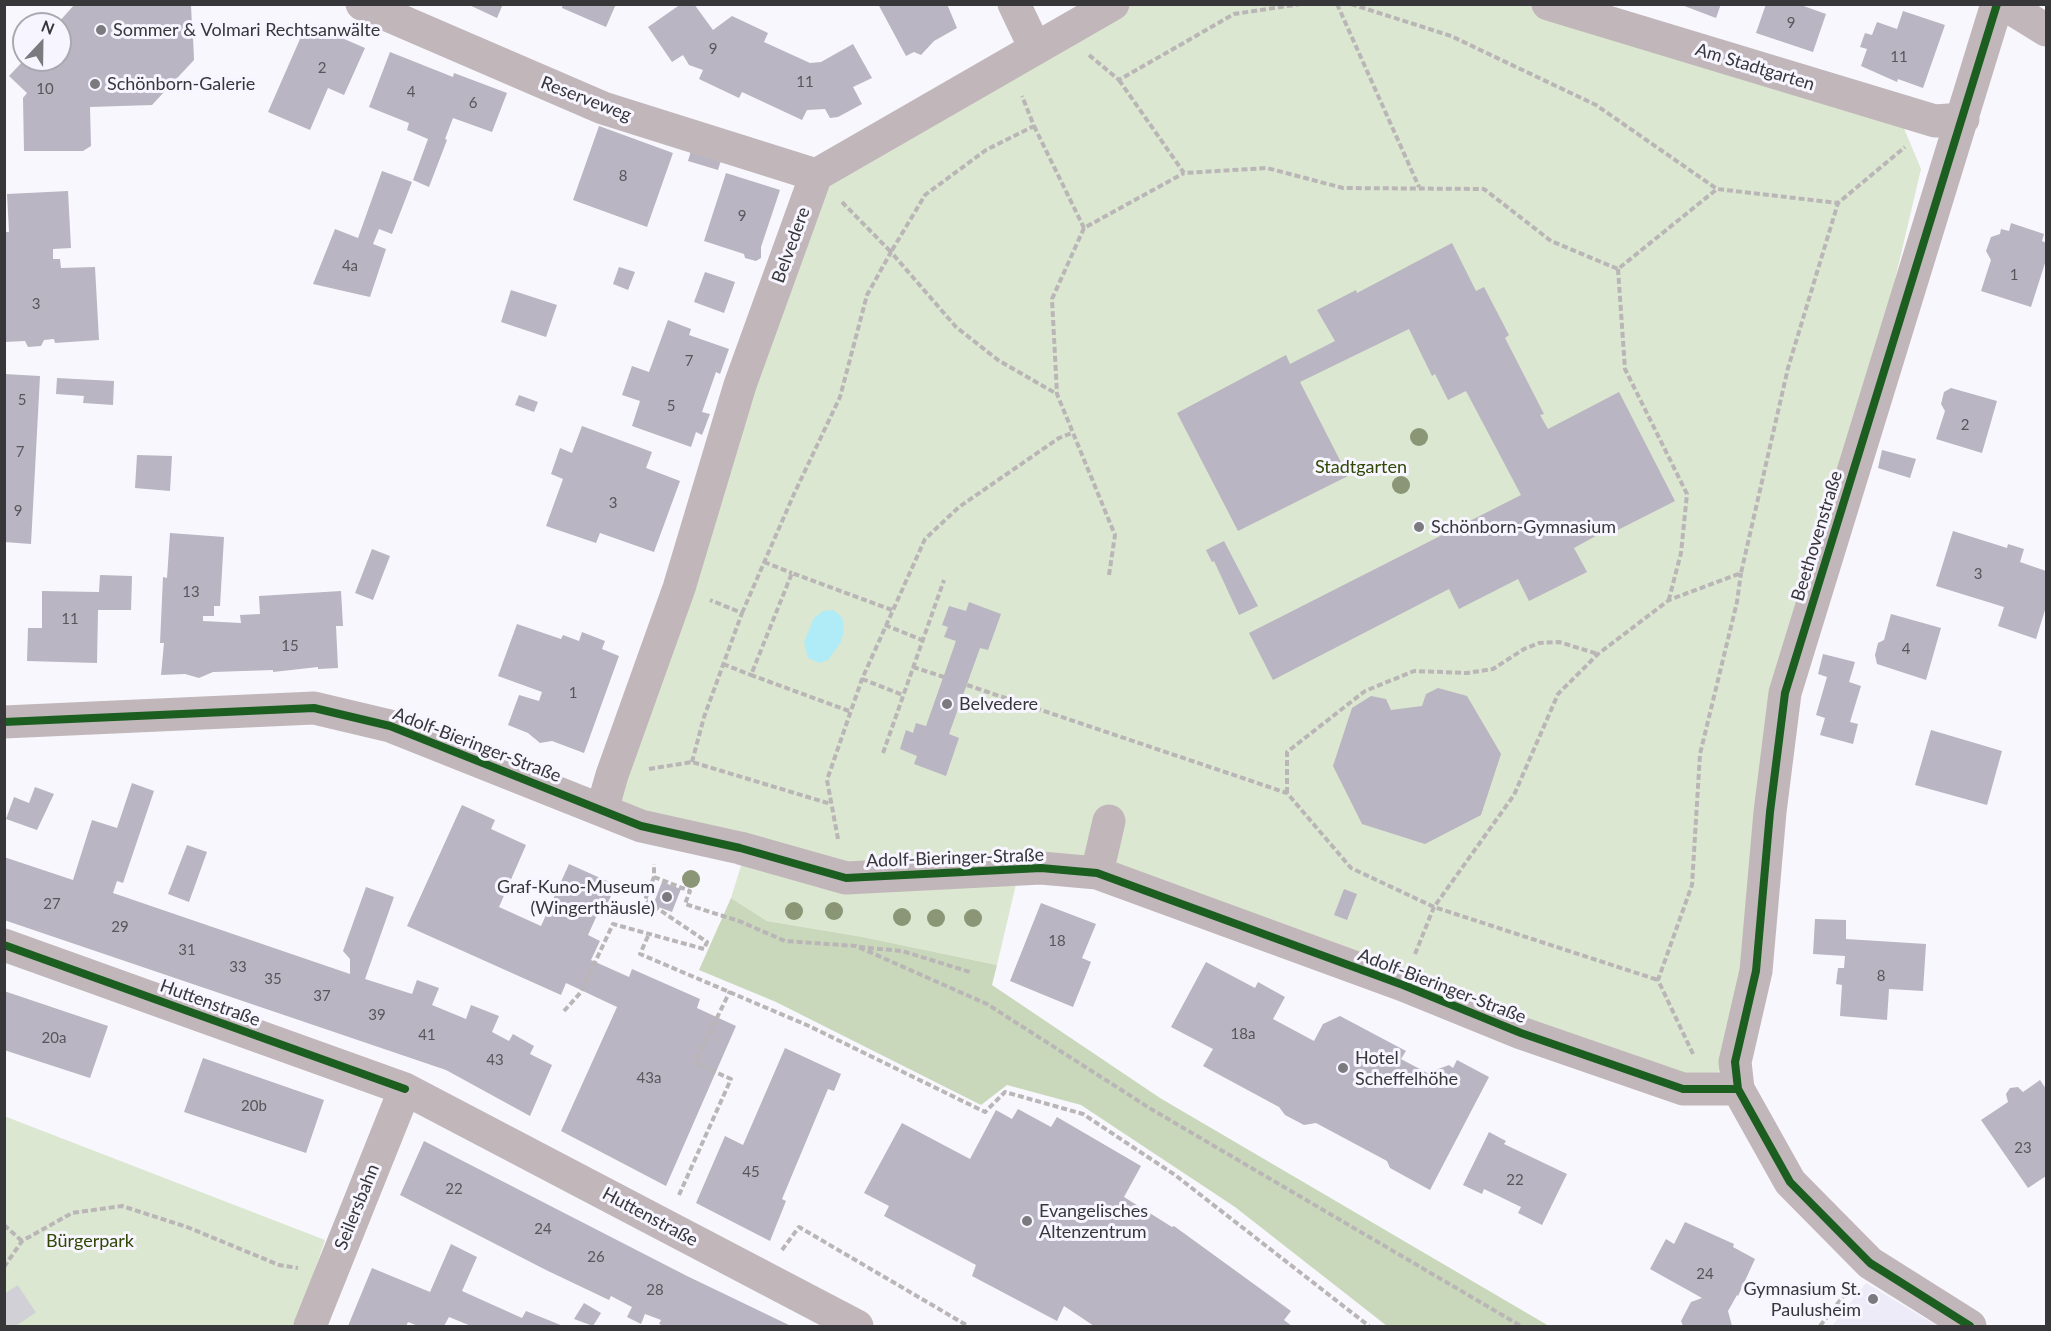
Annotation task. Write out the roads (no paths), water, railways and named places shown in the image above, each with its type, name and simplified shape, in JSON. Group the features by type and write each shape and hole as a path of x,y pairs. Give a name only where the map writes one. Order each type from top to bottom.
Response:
{"street":[{"name":"Reserveweg","path":"362,4 603,108 816,176"},
{"path":"1014,4 1035,48"},
{"path":"816,176 1113,4"},
{"name":"Am Stadtgarten","path":"1548,4 1949,120"},
{"name":"Beethovenstraße","path":"1738,1089 1735,1062 1756,971 1770,812 1785,693 1949,120 1997,4"},
{"path":"2004,4 2046,30"},
{"name":"Belvedere","path":"602,810 612,775 679,588 740,386 816,176"},
{"name":"Adolf-Bieringer-Straße","path":"4,722 314,708 390,726 641,826 740,848 846,878 1041,868 1097,873 1403,985 1521,1033 1683,1089 1738,1089"},
{"path":"1097,873 1109,821"},
{"name":"Huttenstraße","path":"4,945 405,1089 857,1326"},
{"name":"Seilersbahn","path":"310,1326 405,1089"},
{"path":"1738,1089 1790,1182 1870,1263 1970,1326"}],"water":[{"path":"833,610 842,617 844,630 841,642 828,660 819,663 808,658 804,642 814,618 823,611"}],"tunnel":[{"path":"4,1294 25,1326"}],"place":[{"name":"Sommer & Volmari Rechtsanwälte","path":"101,30"},
{"name":"Schönborn-Galerie","path":"95,84"},
{"name":"Schönborn-Gymnasium","path":"1419,527"},
{"name":"Belvedere","path":"947,704"},
{"name":"Graf-Kuno-Museum (Wingerthäusle)","path":"667,897"},
{"name":"Hotel Scheffelhöhe","path":"1343,1068"},
{"name":"Evangelisches Altenzentrum","path":"1027,1221"},
{"name":"Gymnasium St. Paulusheim","path":"1873,1299"}],"park label":[{"name":"Stadtgarten","path":"1361,467"},
{"name":"Bürgerpark","path":"90,1241"}]}
